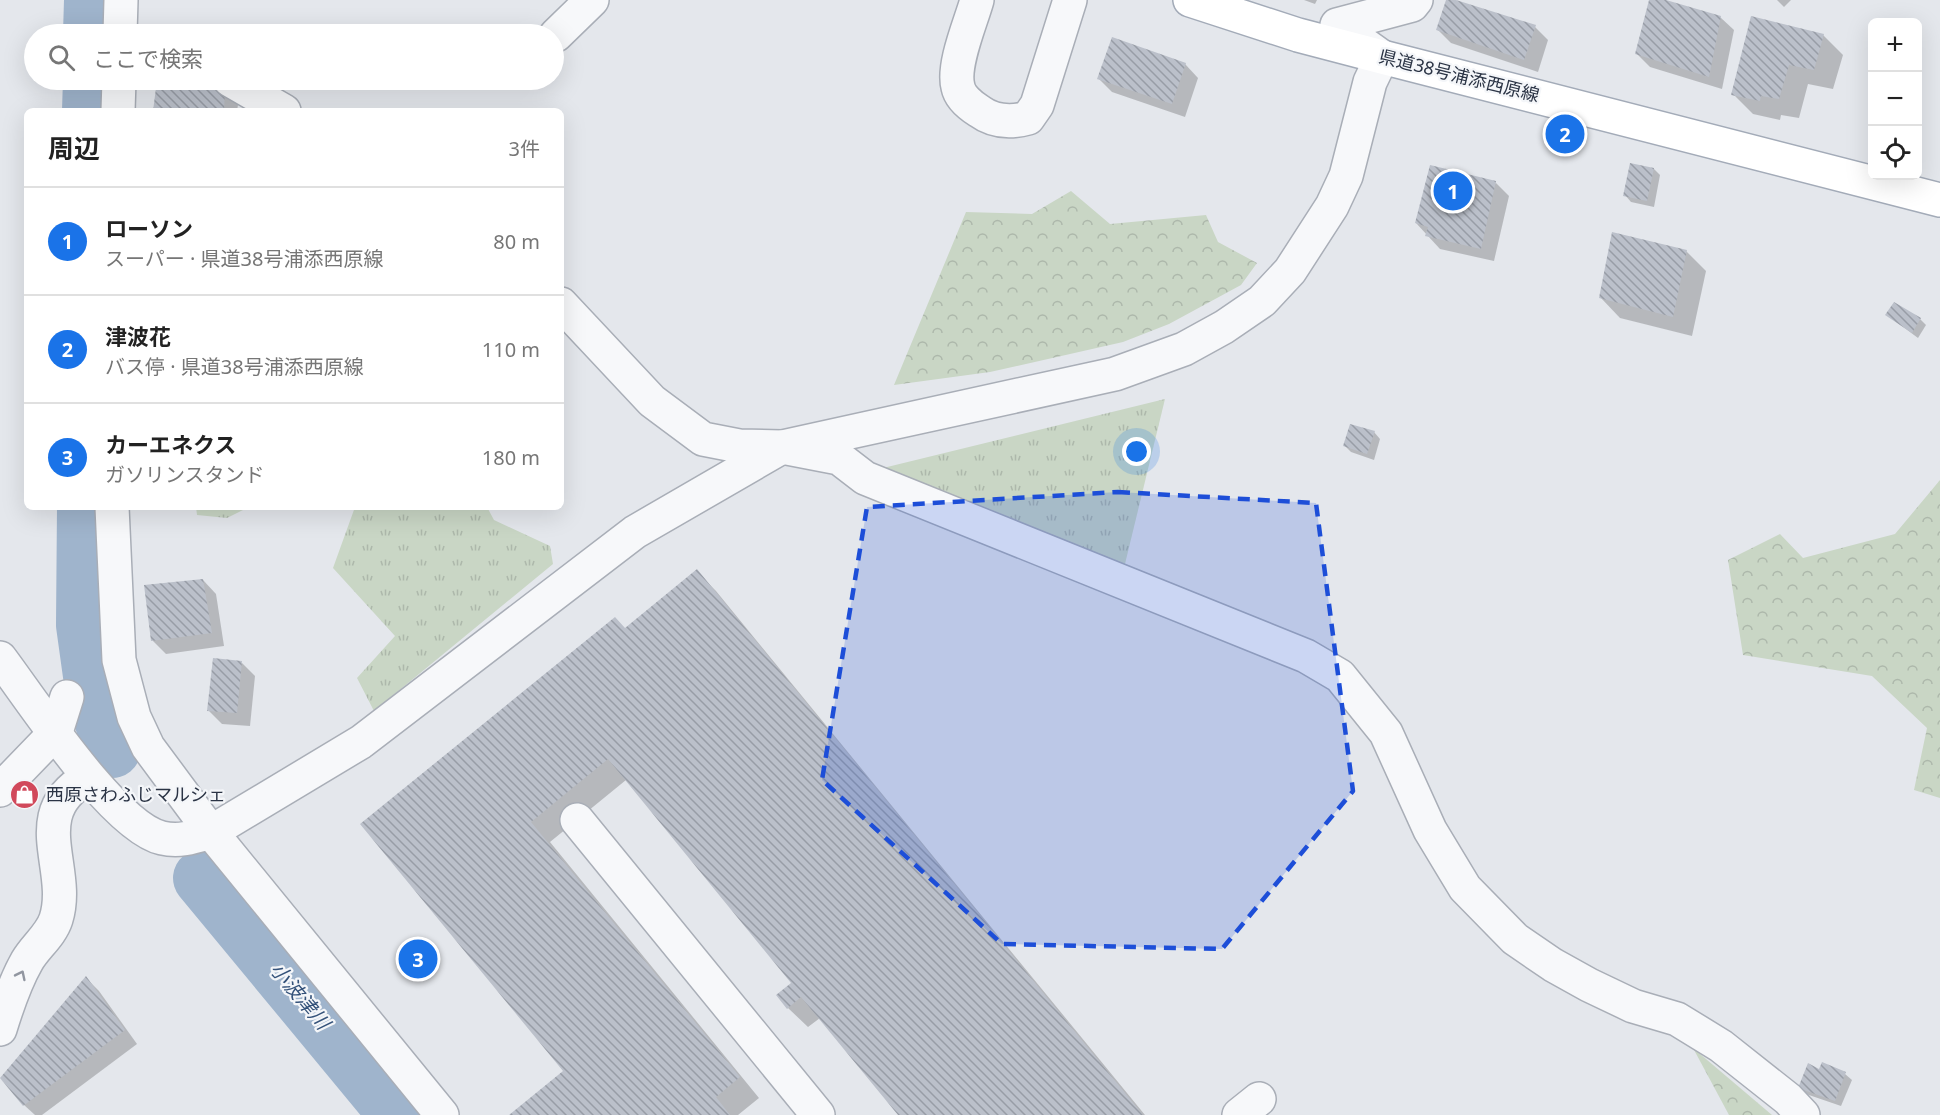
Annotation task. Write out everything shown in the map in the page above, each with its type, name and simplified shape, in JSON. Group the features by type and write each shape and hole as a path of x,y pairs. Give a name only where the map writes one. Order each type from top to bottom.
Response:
{"main road":[{"name":"県道38号浦添西原線","path":"1190,0 1298,35 1940,200"}],"street":[{"path":"120,24 121,0"},
{"path":"564,27 592,0"},
{"path":"977,0 956,73 958,89 970,105 989,119 1013,122 1028,118 1037,105 1070,0"},
{"path":"0,658 56,732 87,778 136,823 160,837 184,840 212,832 361,742 635,532 782,447 1115,374 1184,349 1224,327 1262,301 1290,271 1332,206 1346,176 1370,82 1382,57 1337,25 1411,2"},
{"path":"118,108 119,90"},
{"path":"247,90 279,108"},
{"path":"564,307 652,401 703,439 739,446 782,447 839,458 865,478 1306,656 1340,676 1386,733 1430,830 1465,888 1515,939 1553,965 1589,985 1633,1006 1677,1019 1721,1046 1788,1099 1803,1115"},
{"path":"112,510 119,660 134,717 148,747 212,832 442,1115"},
{"path":"0,790 56,732 67,697"},
{"path":"0,1029 14,988 27,960 56,922 60,901 52,835 55,819 62,798 87,778"},
{"path":"577,820 818,1115"}],"highlighted area":[{"path":"1118,492 1316,503 1353,791 1222,949 1002,944 822,780 867,507"}],"green space":[{"path":"1071,191 1110,224 1206,215 1218,242 1257,263 1241,285 1169,324 1123,342 990,372 894,385 966,212 1032,214"},
{"path":"1165,399 1125,564 879,469"},
{"path":"1940,480 1940,798 1914,790 1927,728 1872,676 1743,655 1728,560 1780,534 1803,558 1895,534"},
{"path":"196,510 243,510 227,518 197,515"},
{"path":"354,510 489,510 494,520 550,546 553,564 374,711 357,678 395,636 333,568"},
{"path":"1693,1048 1772,1115 1729,1115"}],"building":[{"path":"1446,0 1456,0 1536,25 1524,60 1436,30"},
{"path":"1649,0 1666,0 1721,16 1709,77 1635,54"},
{"path":"1751,16 1824,34 1814,70 1789,65 1779,99 1761,96 1760,101 1731,95"},
{"path":"1112,37 1186,63 1172,104 1097,79"},
{"path":"156,90 225,90 224,108 153,108"},
{"path":"1630,163 1654,168 1647,201 1623,196"},
{"path":"1430,165 1496,181 1481,249 1425,236 1428,227 1415,223"},
{"path":"1612,232 1687,250 1673,317 1599,298"},
{"path":"1894,302 1921,318 1912,333 1885,315"},
{"path":"1350,424 1375,431 1367,454 1343,446"},
{"path":"697,569 1143,1115 898,1115 801,997 787,1009 776,995 791,983 608,759 531,822 740,1077 716,1097 730,1115 509,1115 563,1071 360,824 615,617 625,628"},
{"path":"203,579 212,633 151,641 144,585"},
{"path":"213,658 242,661 237,713 207,711"},
{"path":"86,976 125,1030 23,1106 0,1078"},
{"path":"1822,1062 1846,1072 1835,1101 1798,1088 1808,1063 1819,1069"}],"waterway":[{"name":"小波津川","path":"92,24 93,0"},
{"name":"小波津川","path":"91,108 92,90"},
{"name":"小波津川","path":"86,510 85,625 94,690 112,749"},
{"name":"小波津川","path":"202,878 398,1115"}],"place":[{"name":"津波花","path":"1565,134"},
{"name":"ローソン","path":"1453,191"},
{"name":"西原さわふじマルシェ","path":"25,795"},
{"name":"カーエネクス","path":"418,959"}]}
